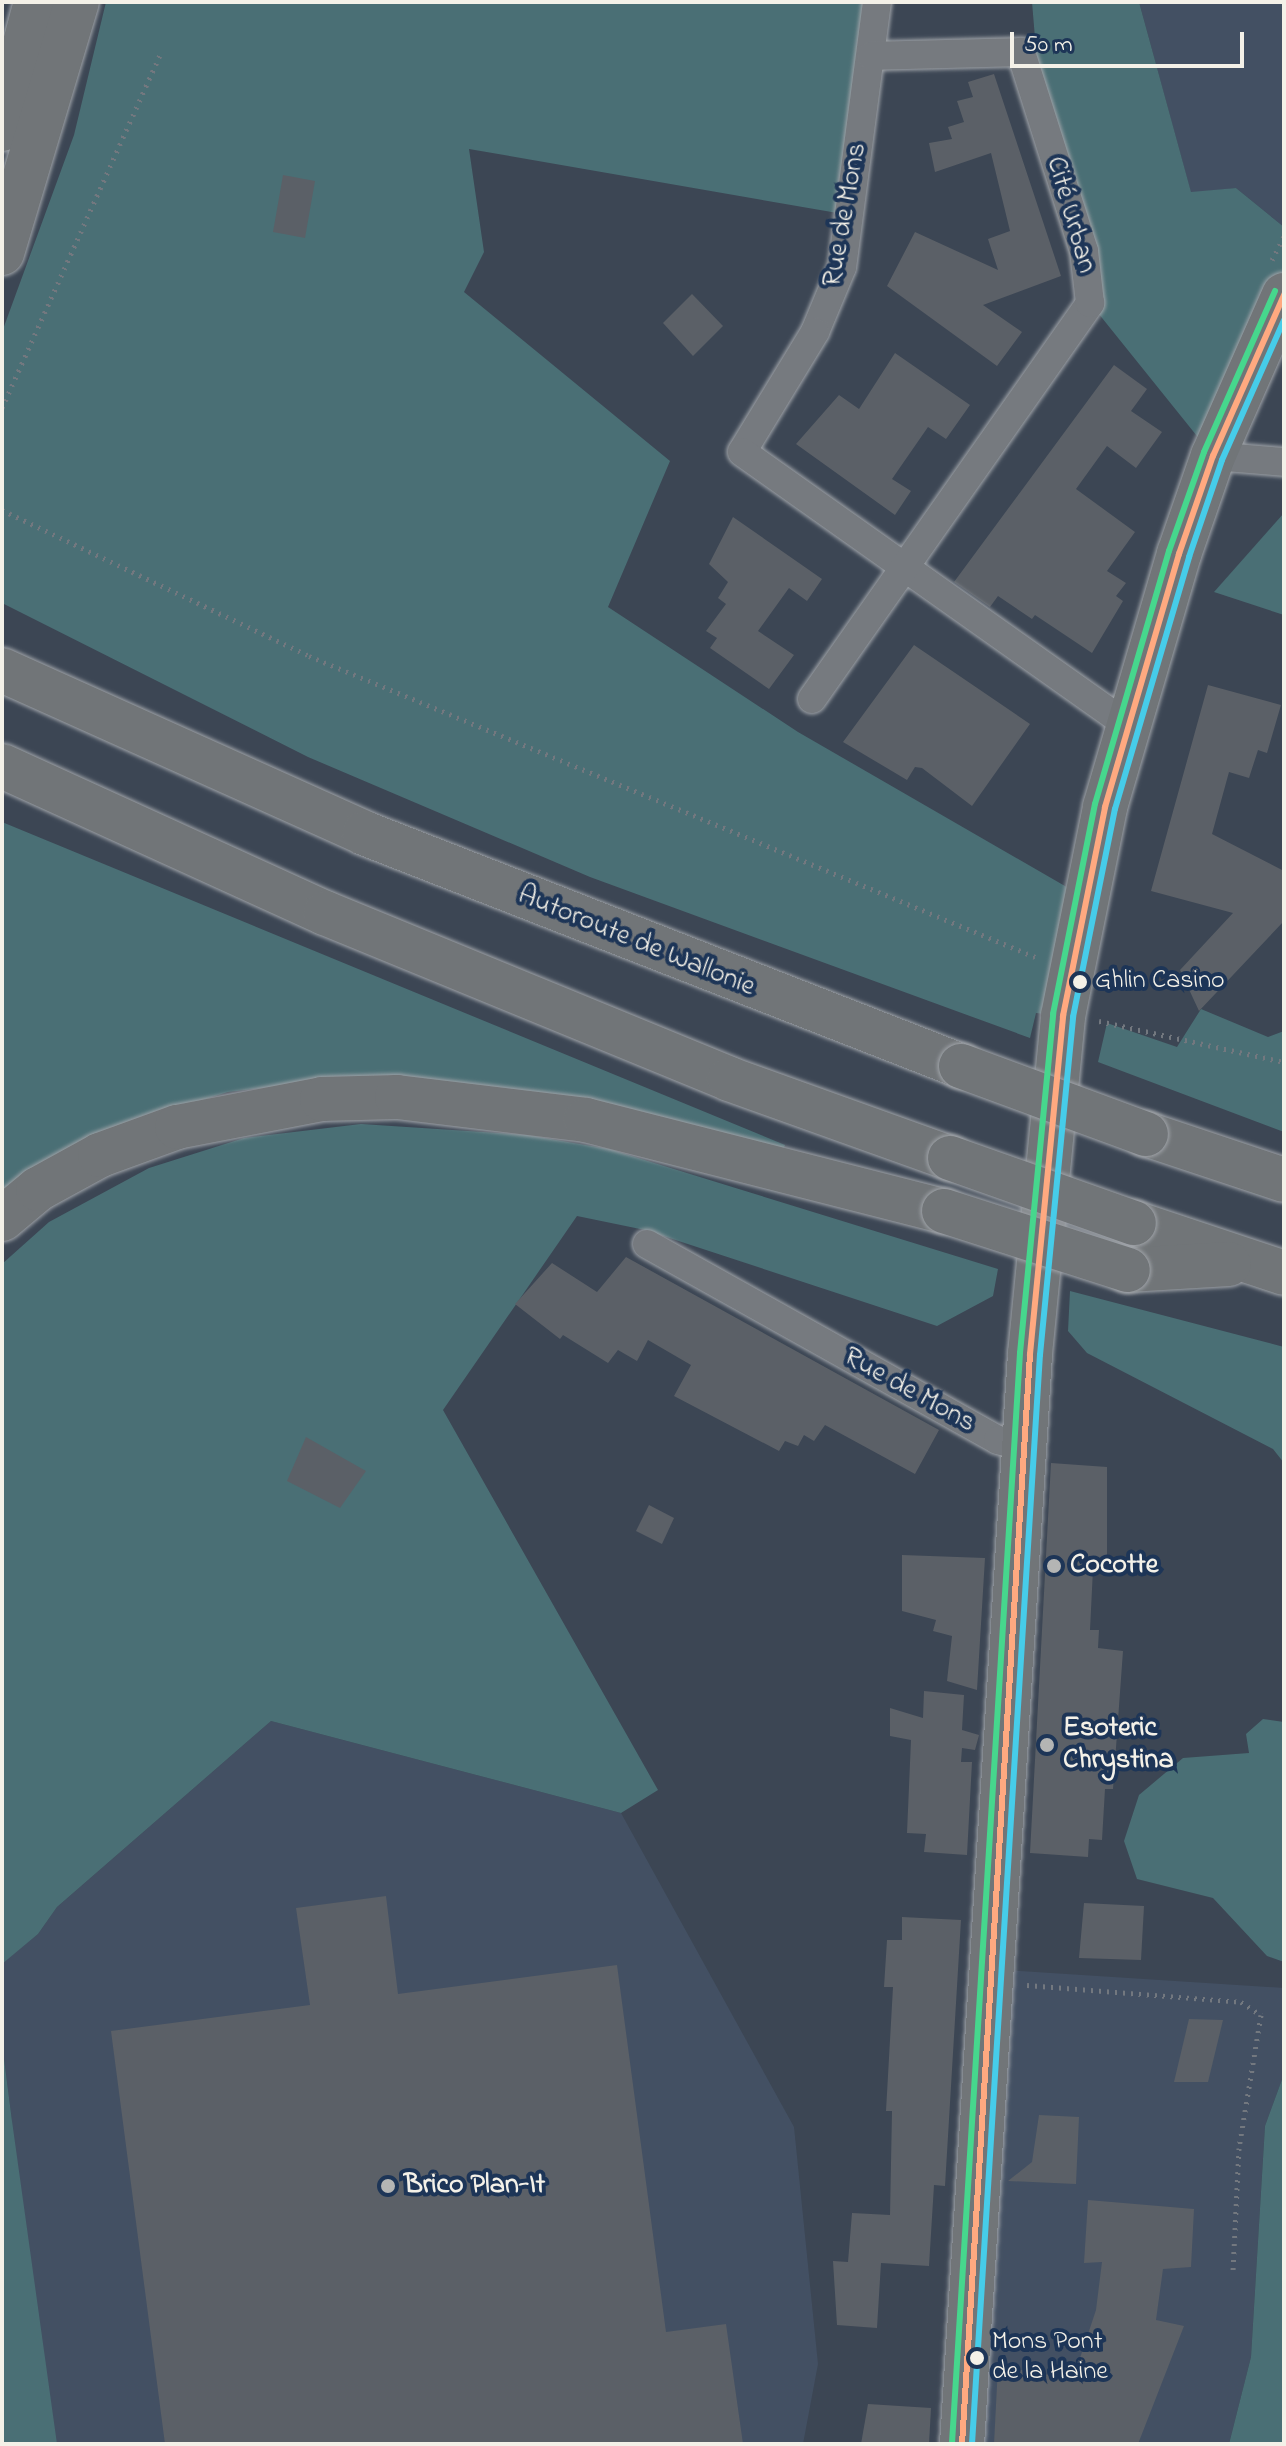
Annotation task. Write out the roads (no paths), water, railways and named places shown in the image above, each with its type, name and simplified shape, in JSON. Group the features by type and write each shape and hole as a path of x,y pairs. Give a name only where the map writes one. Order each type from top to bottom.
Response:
{"main road":[{"path":"2,129 36,2"},
{"path":"2,253 77,2"},
{"path":"962,2444 1024,1447 1087,1020 1084,897 1130,727 1213,456 1284,295"},
{"name":"Autoroute de Wallonie","path":"2,670 364,833 961,1066 1146,1134 1284,1180"},
{"path":"2,766 354,925 729,1079 1267,1268"},
{"path":"2,1219 38,1189 100,1155 177,1127 322,1099 397,1097 586,1120 944,1211 1128,1270 1267,1268"}],"street":[{"name":"Rue de Mons","path":"877,2 842,267 815,332 742,452 903,570"},
{"name":"Cité Urban","path":"812,699 1090,303 1090,275 1021,52 871,56"},
{"path":"1213,456 1284,462"},
{"path":"903,570 1130,727"},
{"name":"Rue de Mons","path":"647,1244 998,1440 1024,1447"}],"place":[{"name":"Ghlin Casino","path":"1080,982"},
{"name":"Cocotte","path":"1054,1566"},
{"name":"Esoteric Chrystina","path":"1047,1745"},
{"name":"Brico Plan-It","path":"388,2186"},
{"name":"Mons Pont de la Haine","path":"977,2358"}]}
